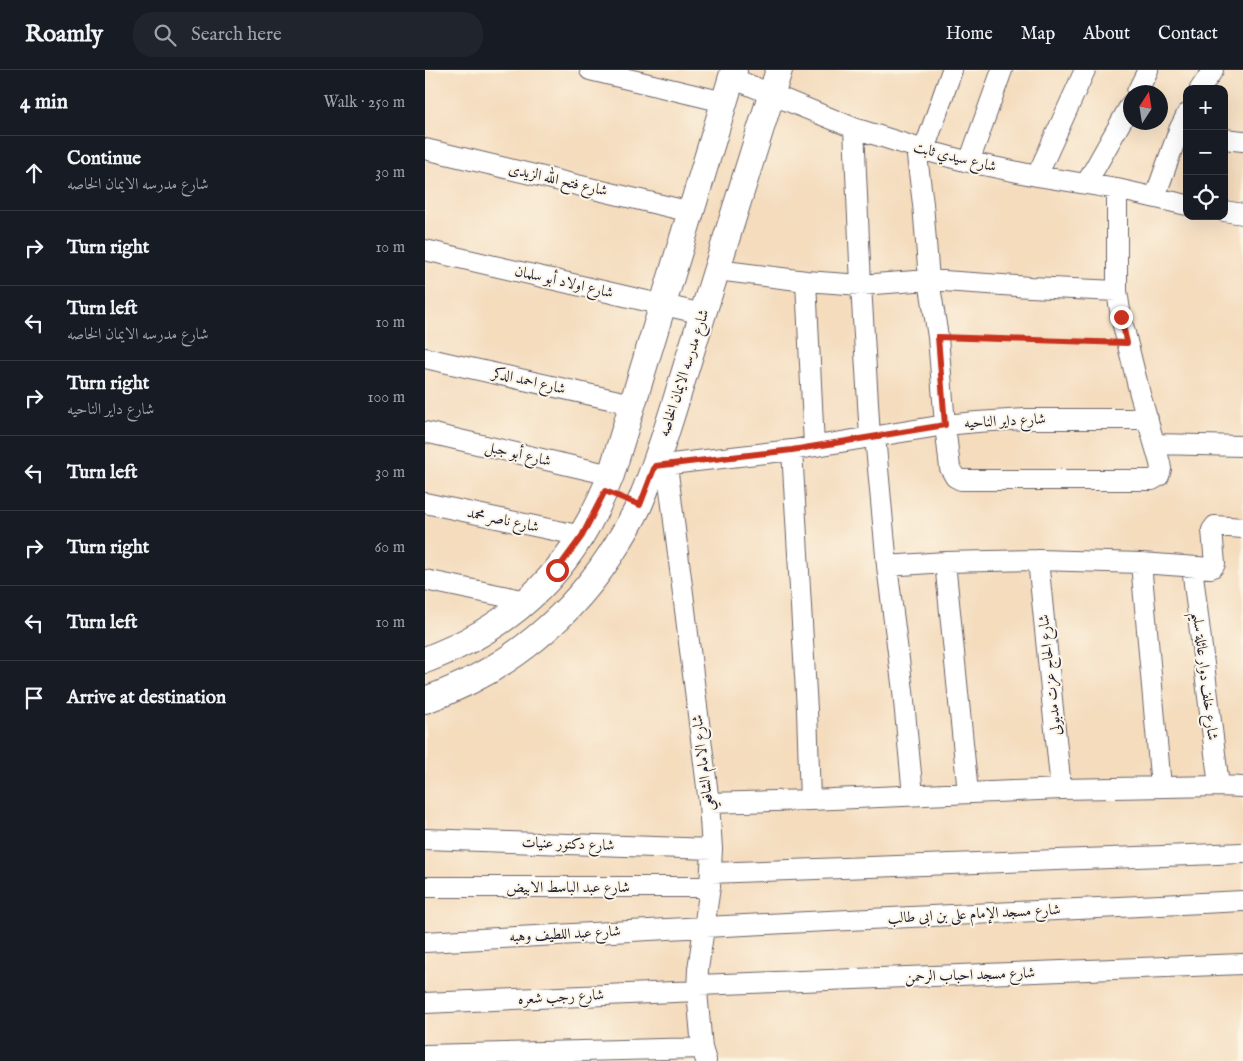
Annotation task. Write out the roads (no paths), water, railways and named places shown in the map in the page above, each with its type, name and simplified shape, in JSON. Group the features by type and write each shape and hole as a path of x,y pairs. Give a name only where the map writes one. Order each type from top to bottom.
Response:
{"street":[{"name":"شارع سيدي ثابت","path":"590,70 730,83 775,82 853,128 920,149 969,162 1037,176 1117,189 1183,204"},
{"path":"952,70 920,149 929,280 938,337 950,468 955,477 965,480 1153,480 1159,476 1161,469 1127,343 1117,291 1117,189"},
{"path":"969,162 1002,70"},
{"path":"1037,176 1085,70"},
{"path":"1140,85 1148,70"},
{"path":"1203,85 1213,70"},
{"name":"شارع مدرسه الايمان الخاصه","path":"425,700 468,683 526,646 551,625 575,602 599,572 626,531 661,466 703,314 775,82"},
{"path":"425,660 477,637 503,620 527,601 557,570 582,536 608,483 730,83"},
{"path":"1086,184 1123,118"},
{"path":"1155,197 1183,127"},
{"path":"853,128 861,285 873,437 903,690 913,795"},
{"path":"1228,139 1243,141"},
{"name":"شارع فتح الله الزيدى","path":"425,149 691,212"},
{"path":"1228,212 1243,214"},
{"name":"شارع اولاد أبو سلمان","path":"425,250 703,314"},
{"path":"717,270 806,281 861,285 929,280 1117,291"},
{"path":"806,281 814,446"},
{"name":"شارع احمد الدكر","path":"425,358 632,404"},
{"name":"شارع داير الناحيه","path":"661,466 792,450 945,425 1025,419 1148,419"},
{"name":"شارع أبو جبل","path":"425,432 608,483"},
{"path":"1155,444 1243,446"},
{"path":"792,450 806,680 810,800"},
{"name":"شارع الامام الشافعي","path":"661,466 709,803 712,849 711,880 697,988 704,1055"},
{"path":"608,483 640,505"},
{"name":"شارع ناصر محمد","path":"425,503 582,536"},
{"path":"887,566 945,562 1039,560 1141,563 1211,568 1214,566 1213,527 1243,528"},
{"name":"شارع الحاج عزت مدبولى","path":"1039,560 1061,789"},
{"path":"945,562 968,793"},
{"path":"1141,563 1161,787"},
{"name":"شارع خلف دوار عائلة سليم","path":"1191,567 1219,786"},
{"path":"425,580 527,601"},
{"path":"709,803 1061,789 1243,787"},
{"name":"شارع دكتور عنيات","path":"425,839 712,849"},
{"name":"شارع عبد الباسط الابيض","path":"425,888 711,880 1243,853"},
{"name":"شارع مسجد الإمام على بن ابى طالب","path":"705,926 1243,901"},
{"name":"شارع عبد اللطيف وهبه","path":"425,942 705,926"},
{"name":"شارع مسجد احباب الرحمن","path":"697,988 1243,964"},
{"name":"شارع رجب شعره","path":"425,1003 697,988"},
{"path":"425,1055 704,1055"}]}
